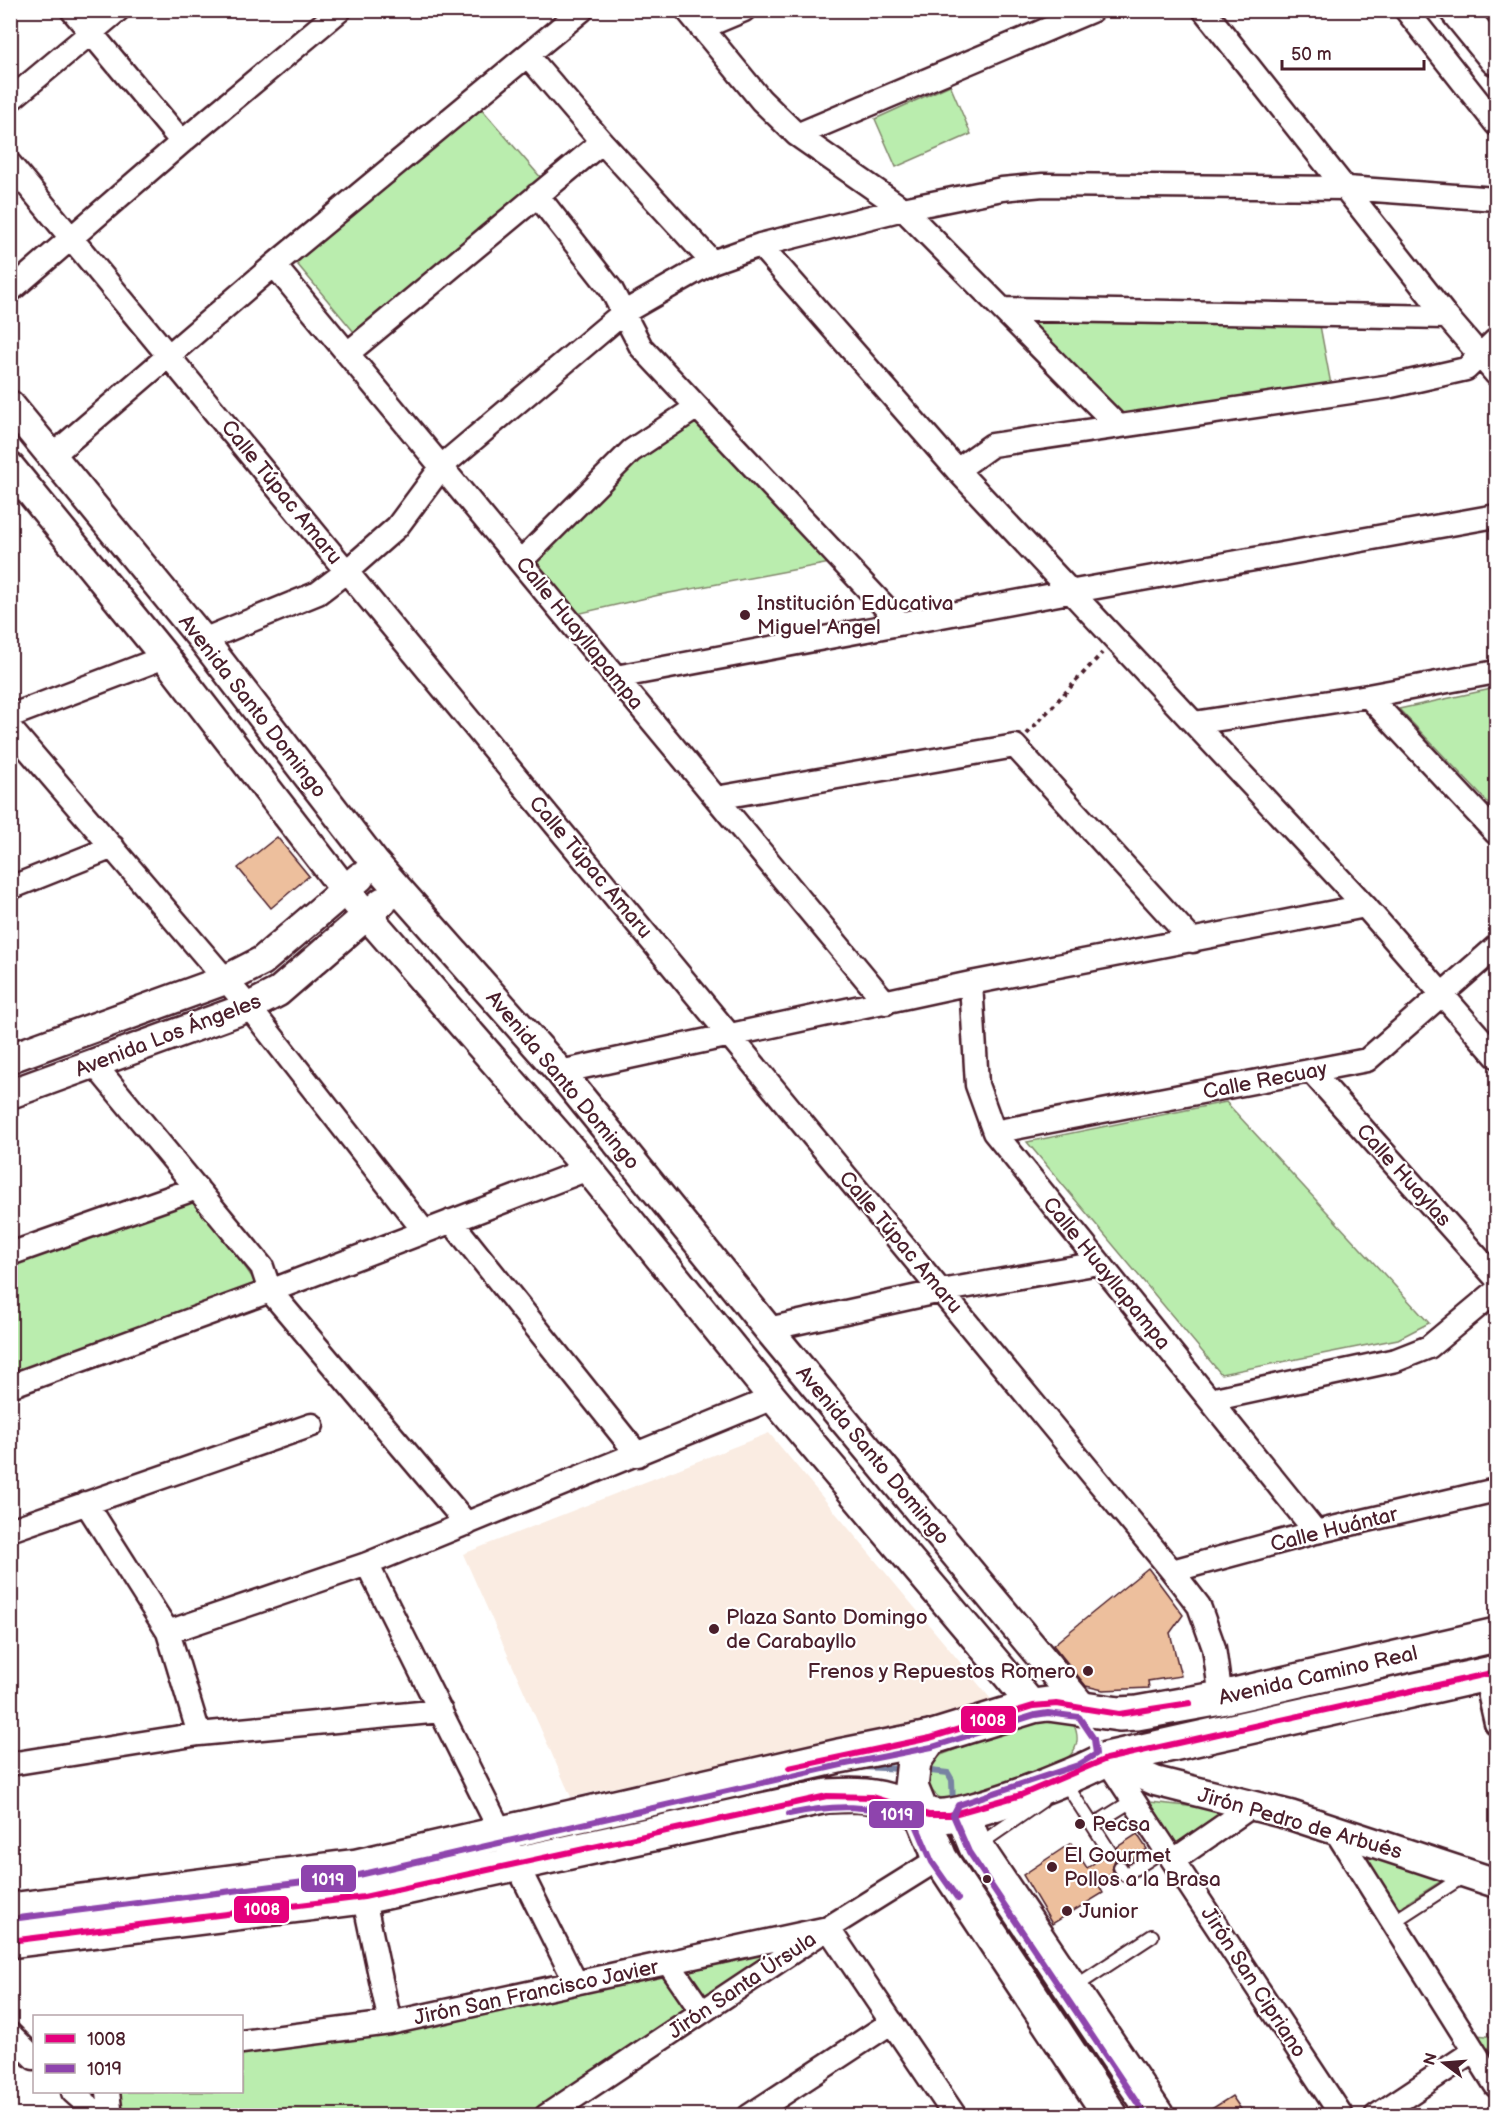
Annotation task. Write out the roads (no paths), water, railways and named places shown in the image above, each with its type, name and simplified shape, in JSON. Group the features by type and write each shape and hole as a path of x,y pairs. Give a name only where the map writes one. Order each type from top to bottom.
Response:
{"main road":[{"path":"1457,10 1497,58"},
{"name":"Avenida Camino Real","path":"10,1910 357,1866 840,1756 930,1738 1033,1706 1048,1704 1137,1713 1221,1698 1497,1635"},
{"name":"Avenida Camino Real","path":"10,1941 364,1897 827,1796 855,1795 887,1800 921,1813 948,1817 1084,1772 1491,1674"},
{"name":"Avenida Santo Domingo","path":"1084,1709 1103,1736 1084,1772"},
{"path":"930,1738 911,1769 911,1787 940,1857 1110,2115"},
{"path":"962,1814 976,1846 1156,2115"}],"street":[{"path":"72,10 182,142"},
{"path":"10,100 117,10"},
{"path":"10,291 182,142 340,10"},
{"path":"53,455 274,265 582,10"},
{"path":"687,10 761,100 797,135 903,209 1117,425"},
{"path":"701,28 744,10"},
{"path":"797,135 1093,10"},
{"path":"1204,10 1447,316 1489,347 1497,374"},
{"path":"1406,10 1497,124"},
{"path":"528,56 602,142 712,262"},
{"path":"348,353 602,142"},
{"name":"Calle Túpac Amaru","path":"10,164 1172,1571 1199,1606 1214,1648 1221,1698"},
{"path":"203,640 318,593 397,527 442,465 623,313 712,262 760,245 903,209 1002,189 1042,185 1347,188 1497,199"},
{"path":"537,195 611,289 641,347 900,624"},
{"path":"760,245 957,470 1365,906 1497,1056"},
{"name":"Calle Huayllapampa","path":"274,265 886,1003"},
{"path":"1002,309 1447,316"},
{"path":"957,470 992,445 1391,386 1466,369 1489,347"},
{"name":"Avenida Santo Domingo","path":"10,405 203,640 375,863 560,1072 768,1329 1084,1709"},
{"path":"520,561 631,451 697,407"},
{"name":"Avenida Santo Domingo","path":"10,467 165,657 345,890 588,1169 773,1398 1033,1706"},
{"path":"616,677 1069,592 1497,516"},
{"path":"10,716 165,657"},
{"path":"1194,723 1368,696 1497,672"},
{"path":"1368,696 1497,833"},
{"path":"10,728 249,1007 424,1231"},
{"path":"716,798 1016,746 1193,941"},
{"path":"10,888 113,847"},
{"name":"Avenida Los Ángeles","path":"10,1058 225,980 262,961 375,863"},
{"name":"Avenida Los Ángeles","path":"10,1094 249,1007 278,992 397,889"},
{"path":"560,1072 971,983 1365,906"},
{"name":"Calle Recuay","path":"994,1132 1367,1060 1497,947"},
{"name":"Calle Huayllapampa","path":"971,983 977,1085 994,1132 1316,1532"},
{"path":"94,1064 262,1267 270,1291 467,1524"},
{"name":"Calle Huaylas","path":"1311,1071 1497,1278"},
{"path":"10,1386 270,1291 588,1169"},
{"path":"10,1254 197,1188"},
{"path":"450,1221 638,1455"},
{"path":"768,1329 941,1291 1099,1263"},
{"path":"1210,1400 1396,1360 1429,1347 1497,1291"},
{"path":"168,1632 367,1564 773,1398"},
{"path":"10,1530 312,1425"},
{"name":"Calle Huántar","path":"1172,1571 1316,1532 1497,1490"},
{"path":"86,1503 168,1632 199,1734"},
{"path":"367,1564 576,1983"},
{"path":"1491,1674 1497,1723"},
{"path":"10,1764 199,1734 441,1711"},
{"name":"Jirón San Cipriano","path":"1084,1772 1135,1799 1342,2115"},
{"name":"Jirón Pedro de Arbués","path":"1084,1772 1155,1780 1252,1806 1335,1830 1497,1883"},
{"path":"1170,1854 1252,1806"},
{"path":"1335,1830 1497,2086"},
{"name":"Jirón Santa Úrsula","path":"546,2115 828,1928 940,1857"},
{"path":"357,1866 390,2023"},
{"path":"828,1928 955,2115"},
{"name":"Jirón San Francisco Javier","path":"243,2042 390,2023 828,1928"},
{"path":"669,1964 702,2012"},
{"path":"749,2115 892,2022"},
{"path":"10,2034 33,2057"},
{"path":"1376,2115 1474,2051"},
{"path":"75,2093 100,2115"},
{"path":"108,2093 111,2115"}],"lane":[{"path":"976,1846 1084,1772 1093,1826 1110,1852"},
{"path":"1093,1826 1135,1799"},
{"path":"1120,1867 1125,1875 1170,1854"},
{"path":"1393,1922 1468,1874"},
{"path":"1072,1988 1152,1936"}],"waterway":[{"path":"862,1767 903,1769"},
{"path":"922,1770 948,1773 952,1780 953,1804"}],"place":[{"name":"Institución Educativa Miguel Angel","path":"745,615"},
{"name":"Plaza Santo Domingo de Carabayllo","path":"714,1629"},
{"name":"Frenos y Repuestos Romero","path":"1088,1671"},
{"name":"Pecsa","path":"1080,1824"},
{"name":"El Gourmet Pollos a la Brasa","path":"1052,1867"},
{"name":"Junior","path":"1067,1911"}]}
